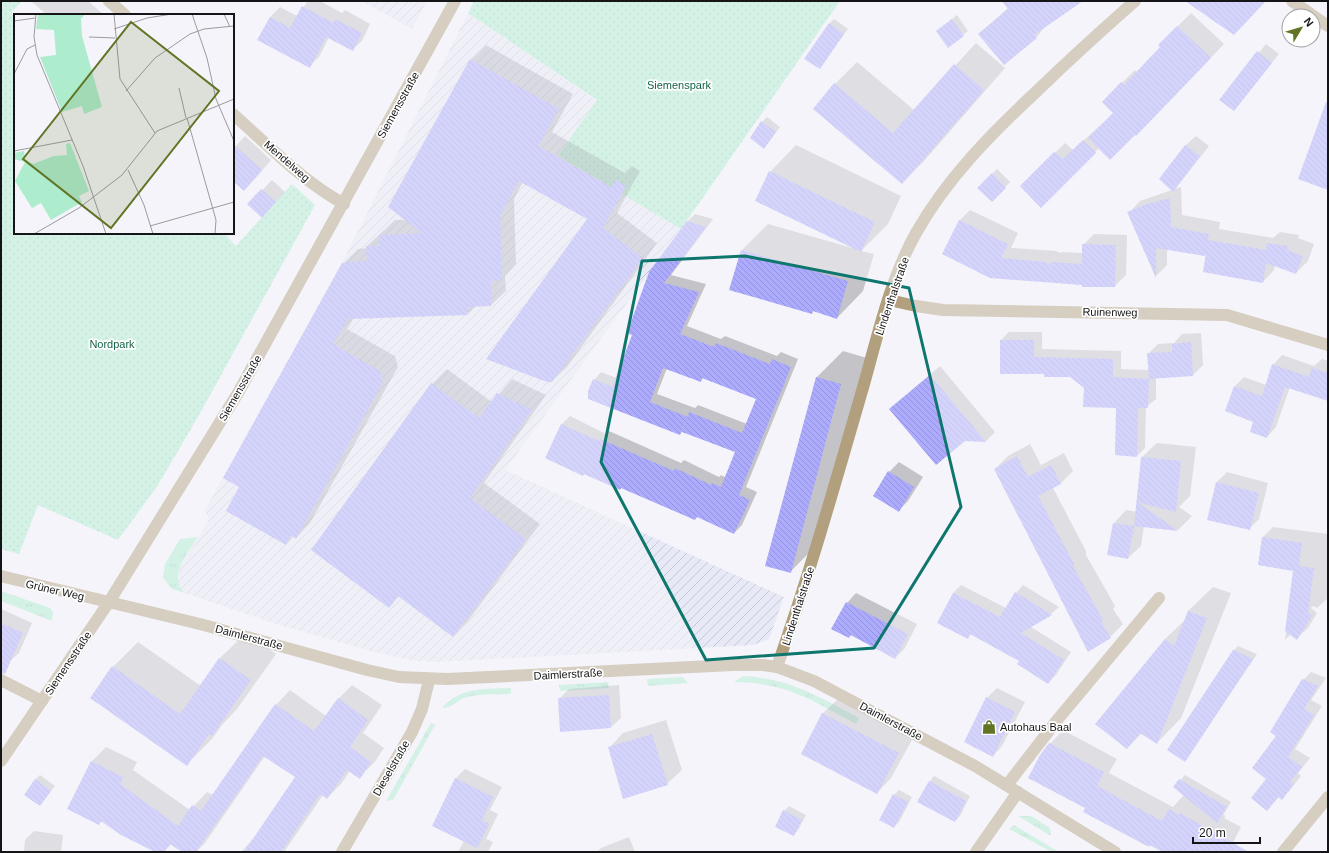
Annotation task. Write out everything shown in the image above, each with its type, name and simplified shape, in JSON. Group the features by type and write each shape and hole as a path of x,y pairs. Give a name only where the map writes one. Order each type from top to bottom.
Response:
{"street":[{"path":"109,1 124,14"},
{"name":"Siemensstraße","path":"1,761 109,602 238,393 344,204 455,1"},
{"name":"Lindenthalstraße","path":"777,667 800,602 889,300 916,234 936,202 956,176 1020,107 1135,1"},
{"path":"1292,1 1328,26"},
{"name":"Mendelweg","path":"234,115 297,172 325,194 344,204"},
{"name":"Ruinenweg","path":"889,300 944,310 1227,315 1328,345"},
{"name":"Grüner Weg","path":"1,576 109,602"},
{"path":"1007,785 1058,719 1159,598"},
{"name":"Daimlerstraße","path":"109,602 200,624 367,670 399,677 428,680 733,665 777,667 814,681 975,766 1115,852"},
{"path":"1,680 42,701"},
{"name":"Dieselstraße","path":"342,852 412,732 422,709 428,680"},
{"path":"976,852 1018,792"},
{"path":"1282,852 1328,797"}],"highlighted area":[{"path":"745,256 909,288 961,507 874,648 706,660 601,462 642,261"}],"shaded area":[{"path":"362,1 427,1 412,29"},
{"path":"468,13 597,101 558,156 681,229 505,470 784,597 769,639 753,645 436,662 416,661 374,652 276,624 185,593 178,585 179,569 209,520 205,510 342,263"}],"green space":[{"name":"Nordpark","path":"1,1 22,1 12,12 14,29 14,234 225,234 236,246 292,184 315,205 199,415 158,485 118,540 38,505 19,554 1,549"},
{"name":"Siemenspark","path":"474,1 840,1 681,229 558,156 597,100 468,13"},
{"path":"198,537 181,565 179,572 178,579 180,586 185,593 172,589 163,578 165,564 180,539"},
{"path":"1,591 50,608 53,612 52,621 1,601"},
{"path":"743,676 775,680 804,690 859,718 856,724 812,700 784,689 753,683 734,682"},
{"path":"683,677 688,683 648,686 647,679"},
{"path":"608,682 609,688 560,691 559,685"},
{"path":"511,688 511,694 469,696 451,706 442,708 457,696 474,690"},
{"path":"431,723 435,725 393,800 386,801"},
{"path":"1018,816 1031,816 1050,828 1051,836"},
{"path":"1014,825 1059,852 1052,852 1009,829"}],"building":[{"path":"1002,1 1083,1 1034,35 1037,38 1004,65 978,34 1008,9"},
{"path":"1185,1 1266,1 1234,35"},
{"path":"302,6 333,23 310,68 257,40 270,17 290,28"},
{"path":"335,19 362,33 353,51 326,37"},
{"path":"952,19 964,36 948,48 936,31"},
{"path":"829,23 844,34 820,69 804,59"},
{"path":"1177,26 1211,58 1136,136 1135,135 1110,160 1088,138 1113,113 1102,102 1121,82 1124,85 1160,47 1158,45"},
{"path":"1257,51 1272,63 1234,111 1219,100"},
{"path":"470,59 559,109 538,146 611,187 616,180 626,186 603,228 643,258 552,382 547,382 486,359 587,219 519,181 500,215 502,280 491,281 491,306 468,307 468,315 348,319 333,344 380,371 383,382 296,539 291,535 286,545 226,511 239,487 223,478 342,263 367,261 366,246 379,246 379,235 422,233 388,207"},
{"path":"954,64 984,90 902,184 813,109 834,83 893,133"},
{"path":"1326,102 1328,103 1328,190 1298,179"},
{"path":"761,121 776,132 764,149 750,138"},
{"path":"1083,140 1096,153 1041,208 1020,186 1054,152 1063,159"},
{"path":"234,145 262,170 244,191 234,182"},
{"path":"1185,145 1200,156 1173,192 1159,179"},
{"path":"769,171 875,222 861,252 755,201"},
{"path":"992,173 1006,188 992,202 977,188"},
{"path":"261,189 276,202 262,218 247,204"},
{"path":"1170,198 1171,227 1209,234 1208,240 1266,250 1267,243 1288,246 1287,250 1303,256 1296,274 1266,263 1263,283 1203,272 1206,252 1205,256 1156,248 1156,278 1127,212 1144,205"},
{"path":"959,220 1008,244 1001,258 1045,262 1054,266 1050,262 1082,264 1082,244 1116,245 1115,287 1082,287 1082,285 990,278 942,254"},
{"path":"687,221 706,227 664,283 699,292 680,334 714,347 716,343 770,364 772,359 791,367 739,495 750,500 734,534 697,517 695,520 621,488 620,490 584,474 583,476 545,458 561,424 674,471 675,468 711,485 712,483 721,487 735,452 682,432 686,421 680,435 588,399 588,391 593,379 612,387 632,335 627,333 649,272","holes":["663,368 701,382 702,378 756,399 742,433 689,412 688,417 650,402"]},
{"path":"741,250 848,281 837,319 813,311 812,314 729,290"},
{"path":"1000,340 1034,340 1034,357 1113,359 1113,377 1149,379 1148,408 1138,408 1137,457 1115,455 1116,408 1083,407 1084,388 1070,377 1044,377 1044,374 1000,374"},
{"path":"1191,342 1193,376 1149,379 1147,353 1172,352 1172,344"},
{"path":"1272,364 1309,377 1312,368 1328,373 1328,401 1285,387 1267,438 1250,432 1253,422 1225,411 1234,386 1262,396"},
{"path":"930,375 986,442 965,441 936,465 889,409"},
{"path":"816,377 841,384 791,573 765,566"},
{"path":"431,383 479,418 497,393 532,410 470,498 526,539 453,637 398,596 389,608 311,550"},
{"path":"1017,456 1028,477 1051,465 1061,484 1038,496 1074,564 1074,568 1103,620 1101,622 1111,638 1088,652 994,469"},
{"path":"1141,457 1181,461 1176,512 1137,502 1178,531 1134,526"},
{"path":"888,471 914,487 899,512 873,496"},
{"path":"1216,482 1259,493 1250,530 1207,520"},
{"path":"1113,523 1134,526 1128,559 1107,555"},
{"path":"1262,537 1302,543 1299,566 1314,568 1308,613 1312,616 1297,640 1285,631 1293,571 1258,565"},
{"path":"1015,592 1052,615 1021,633 1064,660 1048,684 1017,664 1019,661 970,634 968,639 937,623 953,593 1000,617"},
{"path":"846,602 908,634 895,659 851,635 849,638 831,629"},
{"path":"1188,611 1207,618 1157,744 1140,733 1127,749 1095,724 1165,639 1174,646"},
{"path":"1,623 23,633 5,674 1,673"},
{"path":"1233,650 1253,659 1185,762 1167,750"},
{"path":"219,658 251,680 212,736 209,734 187,766 90,698 112,666 180,714"},
{"path":"1302,679 1318,686 1304,709 1314,715 1288,757 1302,767 1290,782 1294,784 1282,800 1278,797 1267,811 1251,798 1266,779 1252,768 1276,736 1270,732"},
{"path":"609,695 611,728 560,732 558,698"},
{"name":"Autohaus Baal","path":"986,697 1015,712 993,757 964,742"},
{"path":"338,698 368,720 350,747 371,762 360,779 347,770 327,799 320,794 281,852 244,852 295,777 263,756 196,852 182,852 170,844 164,852 155,852 121,835 101,821 99,825 67,809 91,761 123,777 120,784 178,826 192,805 201,811 275,704 314,731"},
{"path":"822,713 899,753 877,794 801,754"},
{"path":"652,734 668,785 623,799 608,747"},
{"path":"1049,743 1104,772 1097,786 1162,821 1169,809 1179,815 1180,813 1249,852 1163,852 1150,845 1149,847 1083,812 1085,808 1028,778 1040,755"},
{"path":"455,778 493,797 482,820 489,824 477,848 432,826"},
{"path":"35,779 51,791 40,806 24,795"},
{"path":"1179,779 1227,807 1217,823 1173,787"},
{"path":"929,781 966,801 955,822 917,802"},
{"path":"893,794 908,802 894,828 879,820"},
{"path":"783,810 802,820 794,836 775,827"}],"place":[{"name":"Autohaus Baal","path":"989,727"}]}
